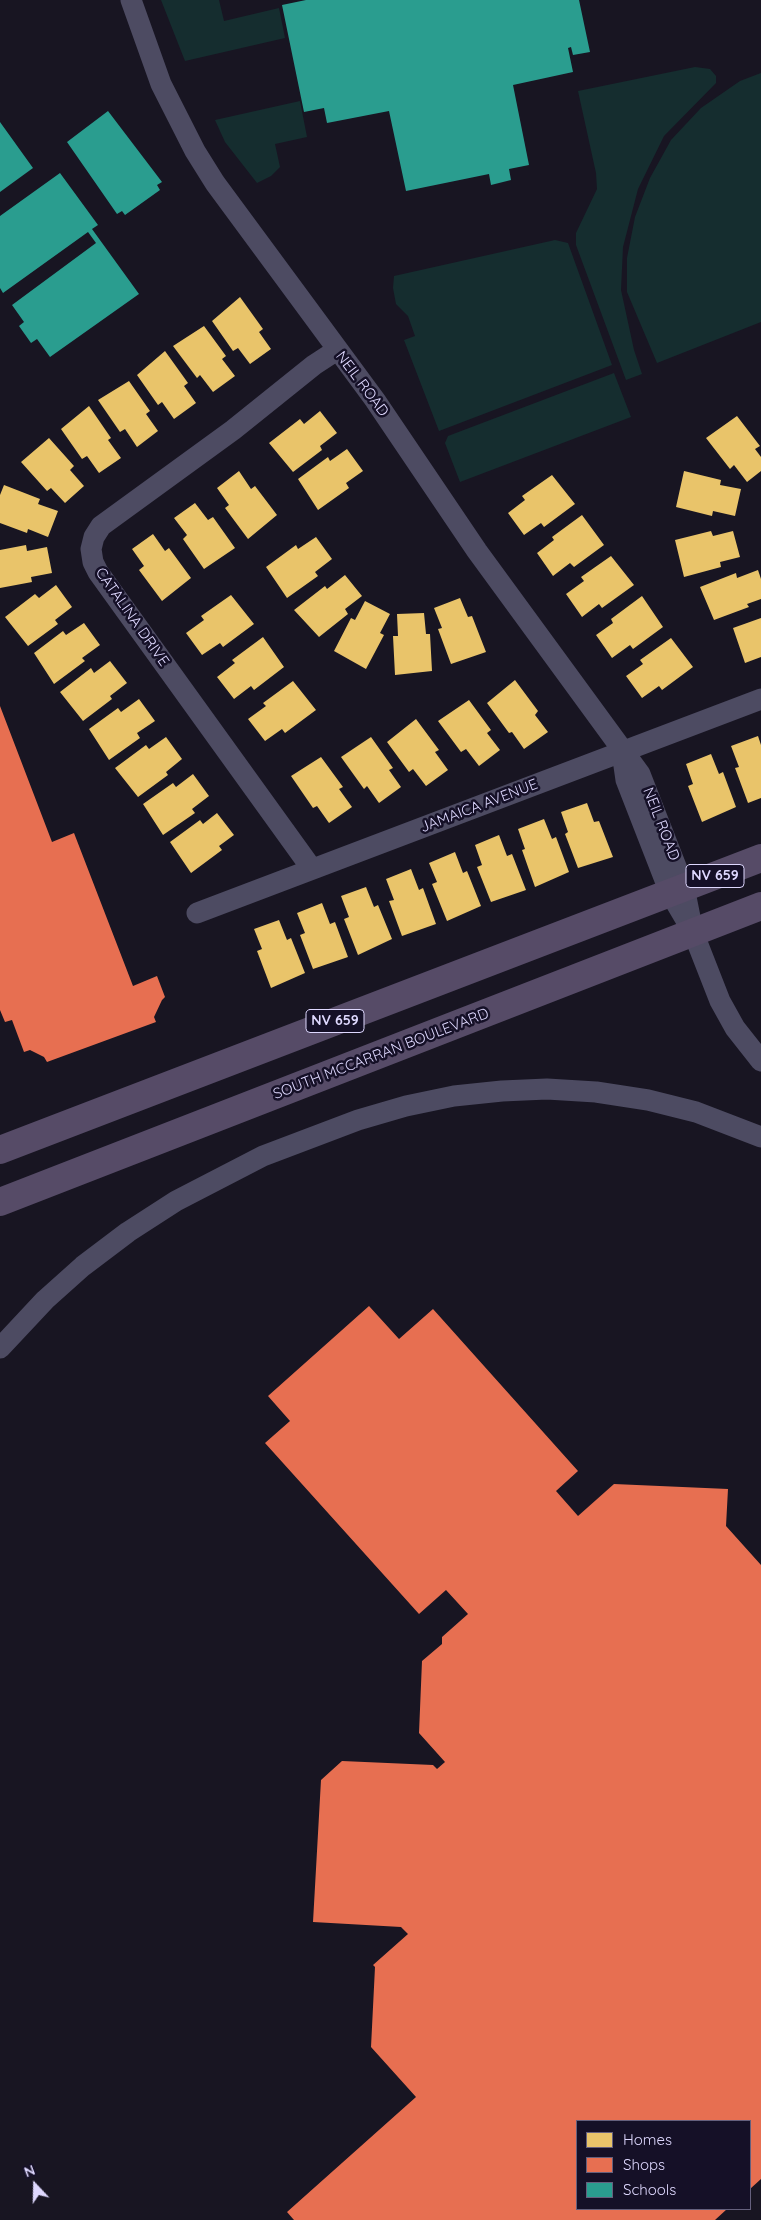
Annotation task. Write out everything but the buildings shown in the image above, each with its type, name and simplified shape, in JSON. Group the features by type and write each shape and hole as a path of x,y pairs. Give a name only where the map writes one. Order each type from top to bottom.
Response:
{"main road":[{"name":"NV 659","path":"0,1150 761,858"},
{"name":"SOUTH MCCARRAN BOULEVARD","path":"0,1202 761,906"}],"street":[{"name":"NEIL ROAD","path":"131,0 161,84 195,151 337,350 393,424 477,551 645,784 677,890 720,1001 735,1028 761,1061"},
{"name":"CATALINA DRIVE","path":"312,870 98,572 93,562 91,549 94,537 101,526 233,430 314,365 337,350"},
{"name":"JAMAICA AVENUE","path":"197,913 761,699"},
{"path":"0,1348 45,1300 83,1266 128,1232 176,1201 263,1156 358,1120 406,1106 454,1096 502,1091 547,1089 596,1092 648,1100 696,1112 761,1137"}],"green space":[{"path":"161,0 219,0 224,21 279,8 285,38 185,61"},
{"path":"695,67 710,69 716,76 716,83 664,136 638,189 623,247 621,290 634,350 642,374 626,380 576,245 576,233 597,189 596,173 578,91"},
{"path":"761,73 761,322 657,363 627,292 627,258 635,217 650,178 671,140 701,108 740,81"},
{"path":"300,101 307,137 275,144 280,167 271,176 257,183 225,142 215,120"},
{"path":"555,240 568,243 612,365 439,431 404,340 415,336 408,316 396,304 393,288 394,276"},
{"path":"614,373 631,417 460,482 445,443 448,436"}]}
